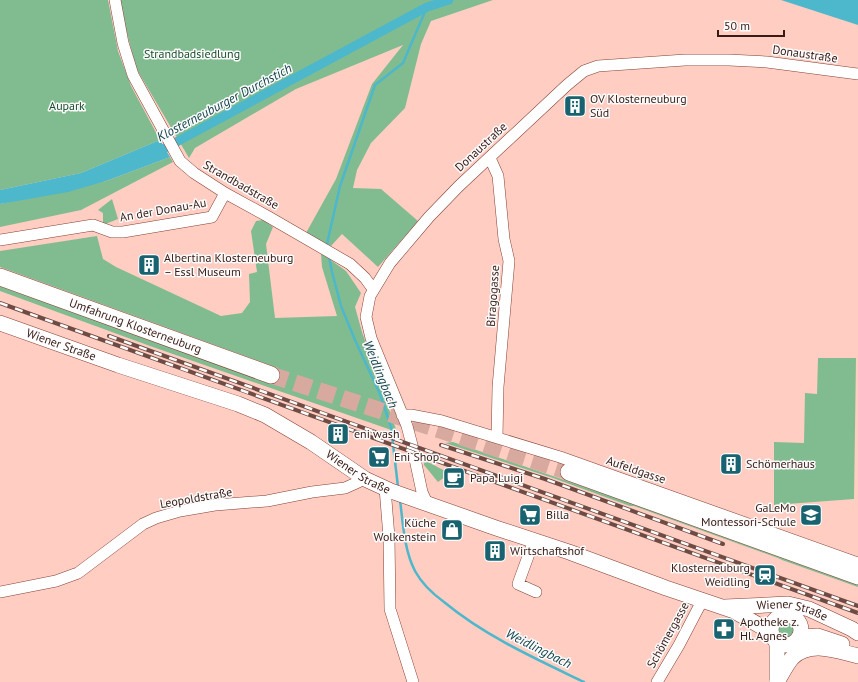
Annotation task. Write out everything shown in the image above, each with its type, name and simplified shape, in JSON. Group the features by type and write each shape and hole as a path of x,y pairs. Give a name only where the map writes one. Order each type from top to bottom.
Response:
{"main road":[{"name":"Umfahrung Klosterneuburg","path":"0,277 271,375"},
{"path":"569,472 858,576"}],"street":[{"name":"Strandbadstraße","path":"115,0 123,44 133,75 180,161 194,173 225,193 344,260 362,275 373,289"},
{"name":"Donaustraße","path":"420,501 422,492 407,426 371,338 367,324 366,311 373,289 390,263 429,217 463,182 491,162 520,129 579,75 584,71 598,66 651,62 729,60 767,62 858,74"},
{"name":"Biragogasse","path":"491,162 498,176 504,239 509,261 498,387 497,438"},
{"name":"An der Donau-Au","path":"0,240 93,225 112,232 123,232 212,217 225,193"},
{"name":"Wiener Straße","path":"0,323 238,404 265,416 311,442 366,479 388,489 569,552 728,610 785,633 818,636 858,649"},
{"name":"Aufeldgasse","path":"402,415 411,415 442,421 560,457 858,563"},
{"name":"Leopoldstraße","path":"0,592 56,581 78,573 143,524 156,518 180,511 215,505 267,501 312,492 345,488 366,479"},
{"path":"388,489 390,609 413,682"},
{"path":"534,540 518,584 536,592"},
{"name":"Schömergasse","path":"657,682 679,645 702,601"},
{"name":"Wiener Straße","path":"728,610 788,604 809,609 852,629 858,634"},
{"name":"Wiener Straße","path":"785,633 858,634"},
{"path":"777,682 785,633"},
{"path":"777,682 794,657 807,650 815,648 829,649 858,656"}],"green space":[{"name":"Aupark","path":"0,0 108,0 118,51 131,86 160,140 81,173 0,190"},
{"name":"Strandbadsiedlung","path":"120,0 493,0 431,21 421,44 405,108 371,143 357,170 353,188 381,189 418,221 378,267 342,234 331,246 306,233 336,179 372,84 403,45 296,89 195,148 189,158 136,68"},
{"path":"170,157 173,162 81,210 0,227 0,204 106,181"},
{"path":"112,199 118,219 103,225 103,213 98,210"},
{"path":"263,220 273,227 266,244 275,318 337,316 322,267 321,253 346,271 361,293 355,307 362,332 397,432 150,346 0,291 0,285 273,383 278,368 0,267 0,251 97,236 103,259 116,267 221,316 242,313 250,302 249,274 257,272 251,231 256,221"},
{"path":"818,358 856,358 854,499 774,505 774,442 804,443 805,393 817,394"},
{"path":"453,442 696,525 858,584 858,587 634,506 630,506 553,478 445,443"},
{"path":"424,460 450,473 438,482 424,465"},
{"path":"786,621 792,624 795,630 792,636 786,639 780,636 777,630 780,624"}],"water":[{"path":"781,0 858,0 858,25"},
{"path":"160,140 170,157 106,181 68,192 0,204 0,190 81,173"}],"waterway":[{"name":"Klosterneuburger Durchstich","path":"154,154 427,7 449,0"},
{"name":"Weidlingbach","path":"328,247 327,244 340,186 375,85 403,63 427,7"},
{"name":"Weidlingbach","path":"329,256 341,306 380,394 391,427 398,487"},
{"name":"Weidlingbach","path":"400,500 404,536 411,563 421,580 436,596 476,626 529,656 584,682"}],"tunnel":[{"path":"271,375 569,472"}],"railway":[{"path":"0,303 858,613"},
{"path":"109,336 858,606"},
{"path":"441,445 545,479 723,544"}],"place":[{"name":"OV Klosterneuburg Süd","path":"575,106"},
{"name":"Albertina Klosterneuburg – Essl Museum","path":"149,265"},
{"name":"eni wash","path":"338,434"},
{"name":"Eni Shop","path":"379,457"},
{"name":"Schömerhaus","path":"731,464"},
{"name":"Papa Luigi","path":"454,478"},
{"name":"Billa","path":"530,515"},
{"name":"GaLeMo Montessori-Schule","path":"811,515"},
{"name":"Küche Wolkenstein","path":"452,530"},
{"name":"Wirtschaftshof","path":"495,551"},
{"name":"Klosterneuburg Weidling","path":"765,575"},
{"name":"Apotheke z. Hl. Agnes","path":"724,629"}]}
